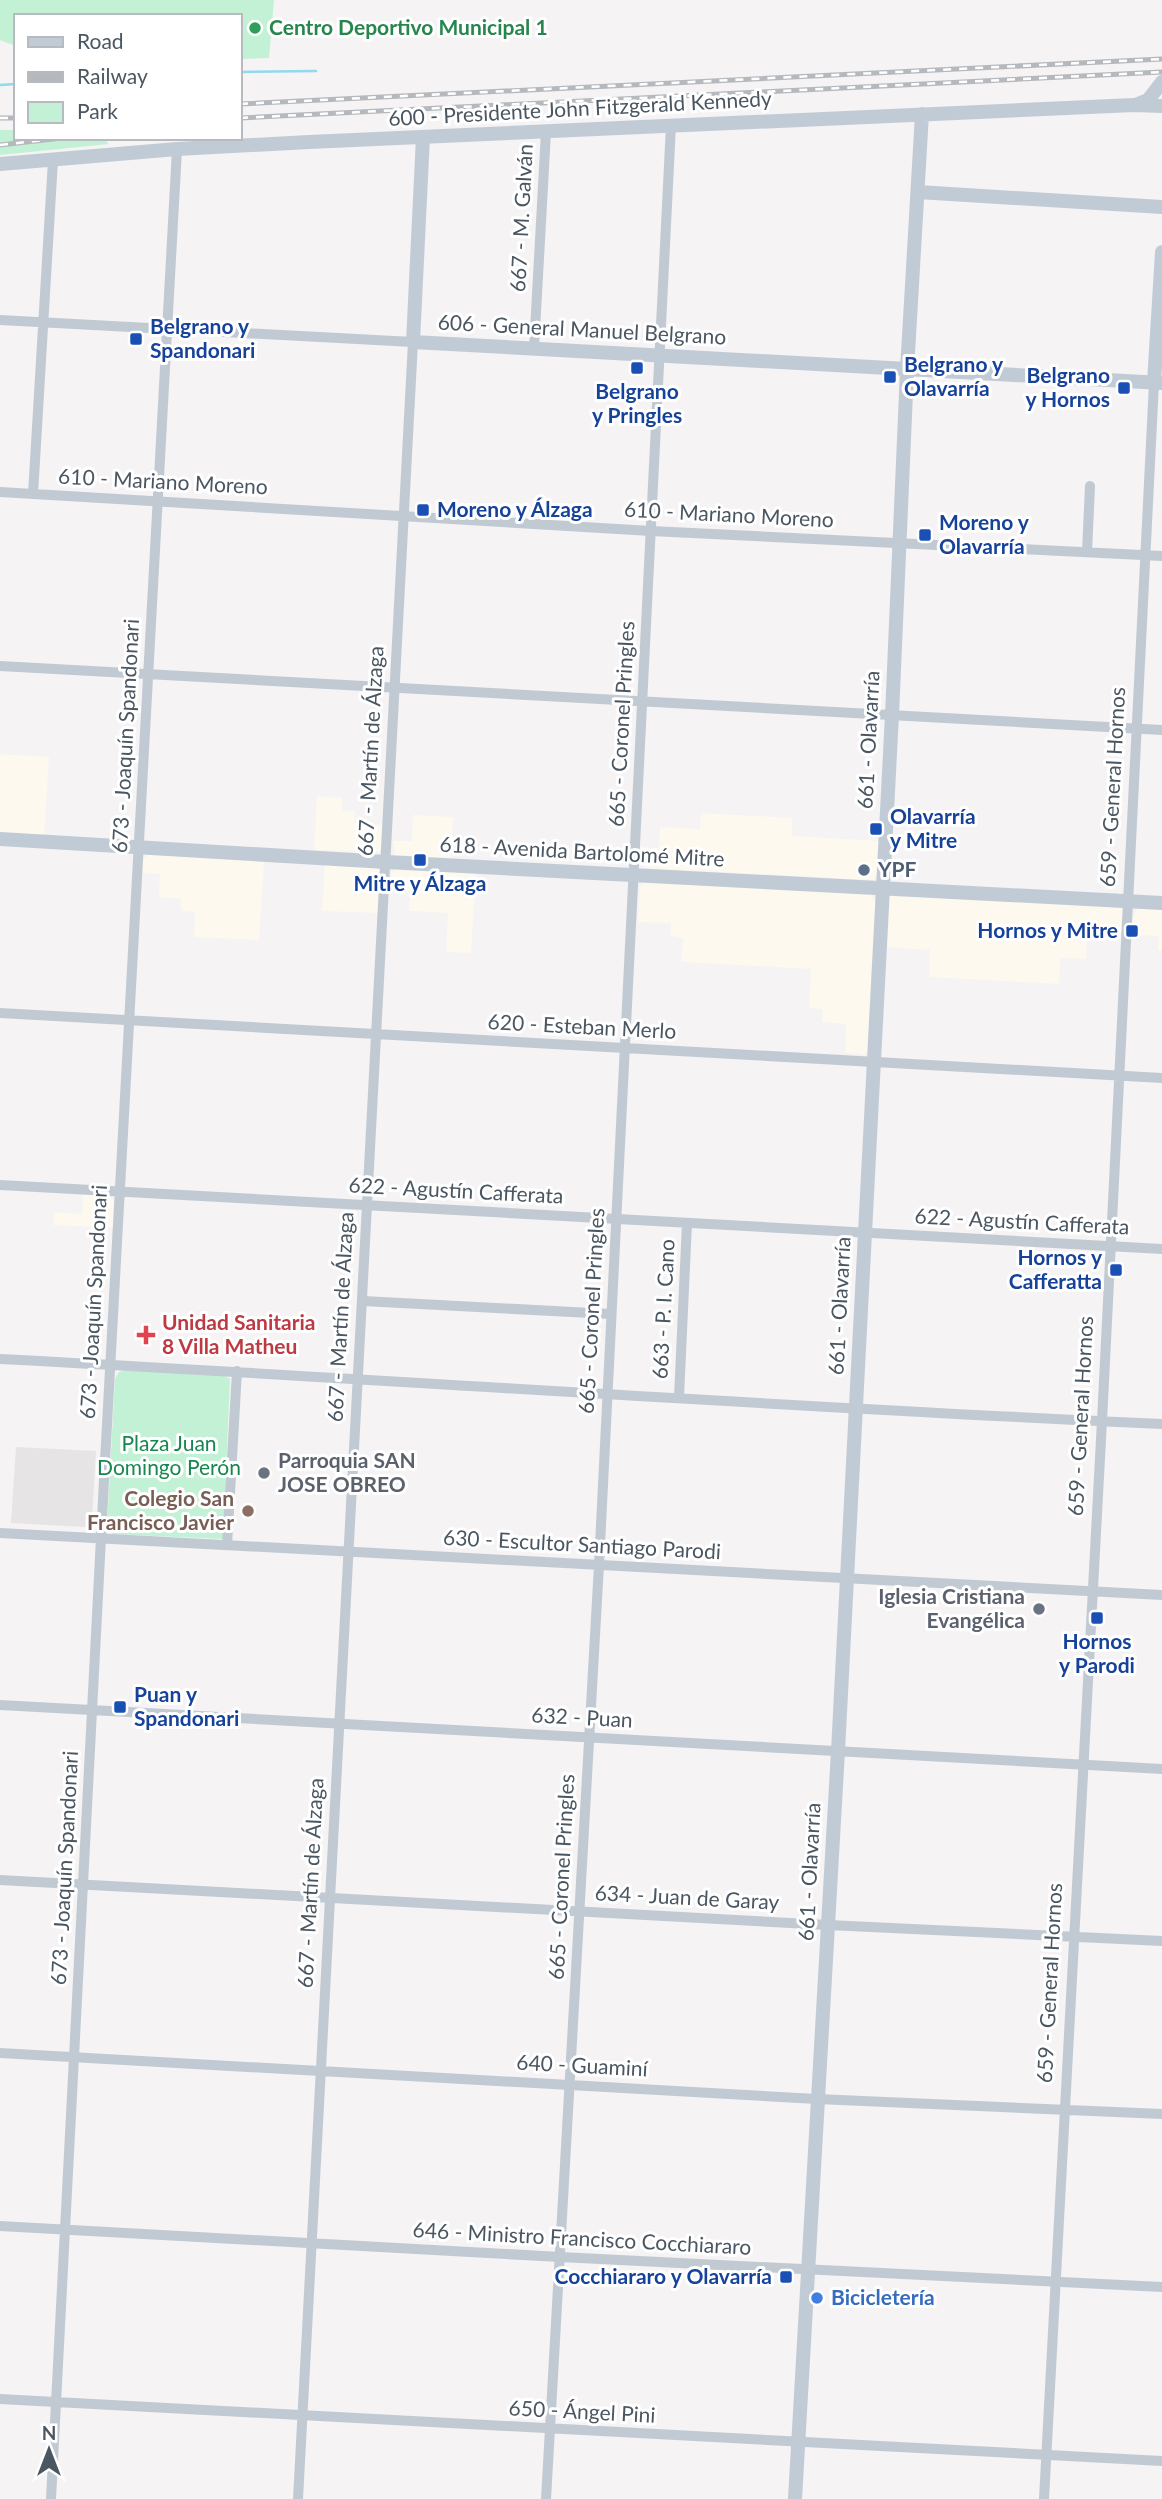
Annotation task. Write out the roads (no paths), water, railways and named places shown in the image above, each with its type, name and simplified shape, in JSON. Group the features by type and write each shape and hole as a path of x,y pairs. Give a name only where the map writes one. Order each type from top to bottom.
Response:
{"street":[{"path":"1134,105 1148,100 1162,82"},
{"name":"600 - Presidente John Fitzgerald Kennedy","path":"0,164 177,149 922,114 1162,106"},
{"name":"661 - Olavarría","path":"795,2499 838,1751 892,715 906,370 922,114"},
{"name":"665 - Coronel Pringles","path":"546,2499 599,1565 671,125"},
{"name":"667 - M. Galván","path":"534,348 546,132"},
{"name":"667 - Martín de Álzaga","path":"298,2499 423,137"},
{"name":"673 - Joaquín Spandonari","path":"51,2499 128,1020 177,149"},
{"path":"33,494 52,160"},
{"path":"918,192 1162,207"},
{"name":"659 - General Hornos","path":"1044,2499 1137,728 1158,383 1162,252"},
{"name":"606 - General Manuel Belgrano","path":"0,320 1158,383"},
{"path":"1087,552 1090,486"},
{"name":"610 - Mariano Moreno","path":"0,492 651,531 1162,556"},
{"path":"0,666 1162,730"},
{"name":"618 - Avenida Bartolomé Mitre","path":"0,839 882,890 1162,903"},
{"name":"620 - Esteban Merlo","path":"0,1013 1162,1078"},
{"name":"622 - Agustín Cafferata","path":"0,1185 1162,1249"},
{"name":"663 - P. I. Cano","path":"679,1397 687,1223"},
{"path":"363,1301 610,1314"},
{"path":"0,1359 855,1409 1162,1424"},
{"path":"227,1545 237,1371"},
{"name":"630 - Escultor Santiago Parodi","path":"0,1533 1162,1595"},
{"name":"632 - Puan","path":"0,1705 1162,1769"},
{"name":"634 - Juan de Garay","path":"0,1880 1162,1941"},
{"name":"640 - Guaminí","path":"0,2053 817,2099 1162,2114"},
{"name":"646 - Ministro Francisco Cocchiararo","path":"0,2226 560,2258 1162,2287"},
{"name":"650 - Ángel Pini","path":"0,2399 1162,2461"}],"waterway":[{"path":"242,72 316,71"},
{"path":"0,85 14,84"}],"railway":[{"path":"242,104 1162,59"},
{"path":"242,118 1162,72"},
{"path":"0,118 14,118"},
{"path":"0,145 44,140"}],"place":[{"name":"Centro Deportivo Municipal 1","path":"255,28"},
{"name":"Belgrano y Spandonari","path":"136,339"},
{"name":"Belgrano y Pringles","path":"637,368"},
{"name":"Belgrano y Olavarría","path":"890,377"},
{"name":"Belgrano y Hornos","path":"1124,388"},
{"name":"Moreno y Álzaga","path":"423,510"},
{"name":"Moreno y Olavarría","path":"925,535"},
{"name":"Olavarría y Mitre","path":"876,829"},
{"name":"Mitre y Álzaga","path":"420,860"},
{"name":"YPF","path":"864,870"},
{"name":"Hornos y Mitre","path":"1132,931"},
{"name":"Hornos y Cafferatta","path":"1116,1270"},
{"name":"Unidad Sanitaria 8 Villa Matheu","path":"146,1335"},
{"name":"Parroquia SAN JOSE OBREO","path":"264,1473"},
{"name":"Colegio San Francisco Javier","path":"248,1511"},
{"name":"Iglesia Cristiana Evangélica","path":"1039,1609"},
{"name":"Hornos y Parodi","path":"1097,1618"},
{"name":"Puan y Spandonari","path":"120,1707"},
{"name":"Cocchiararo y Olavarría","path":"786,2277"},
{"name":"Bicicletería","path":"817,2298"}],"park label":[{"name":"Plaza Juan Domingo Perón","path":"169,1456"}]}
